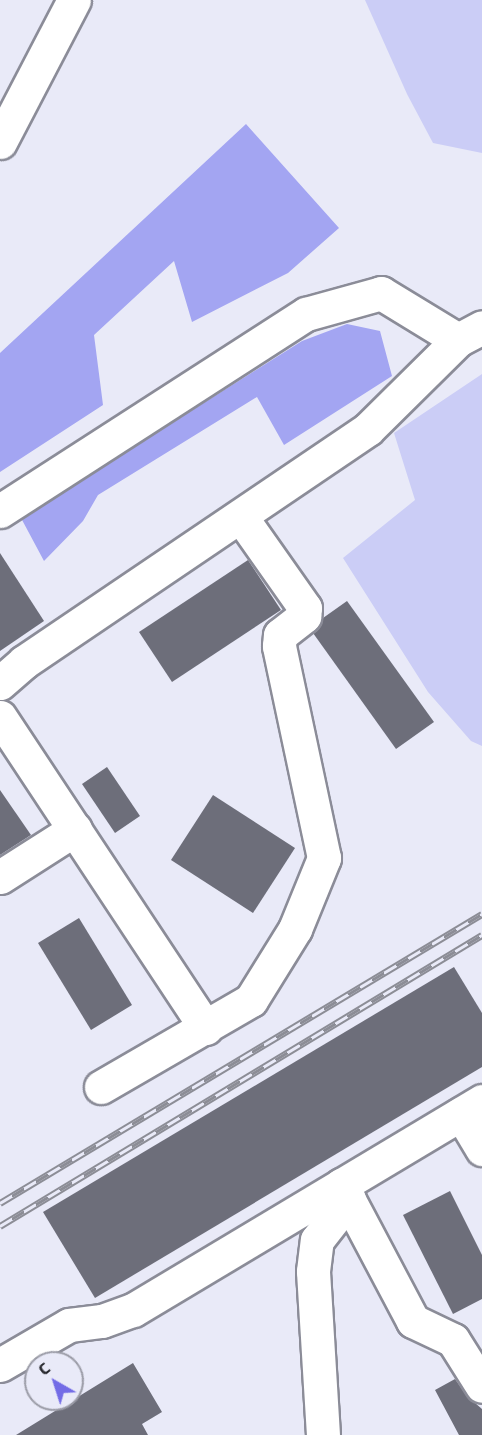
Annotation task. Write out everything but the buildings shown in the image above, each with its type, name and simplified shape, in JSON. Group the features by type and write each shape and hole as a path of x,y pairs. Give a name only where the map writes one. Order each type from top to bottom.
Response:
{"lane":[{"path":"0,142 74,0"},
{"path":"0,511 306,314 381,293 470,334 368,429 242,517 24,662 0,683"},
{"path":"100,1087 251,1000 295,929 324,858 279,646 280,635 304,616 305,608 242,517"},
{"path":"0,717 206,1028"},
{"path":"0,878 75,830"},
{"path":"0,1365 69,1325 102,1321 133,1310 345,1192 471,1107 482,1149"},
{"path":"345,1192 412,1322 453,1340 482,1386"},
{"path":"323,1435 313,1271 317,1240 345,1192"}],"shaded area":[{"path":"365,0 482,0 482,153 433,143 407,94"},
{"path":"246,124 339,228 288,273 192,322 174,261 94,335 103,405 0,472 0,353"},
{"path":"347,324 380,331 392,376 284,445 257,397 98,495 83,521 44,561 21,518 302,341"},
{"path":"482,374 482,746 471,741 428,692 343,558 415,500 394,433"}],"railway":[{"path":"0,1203 482,914"},
{"path":"0,1226 482,935"}]}
